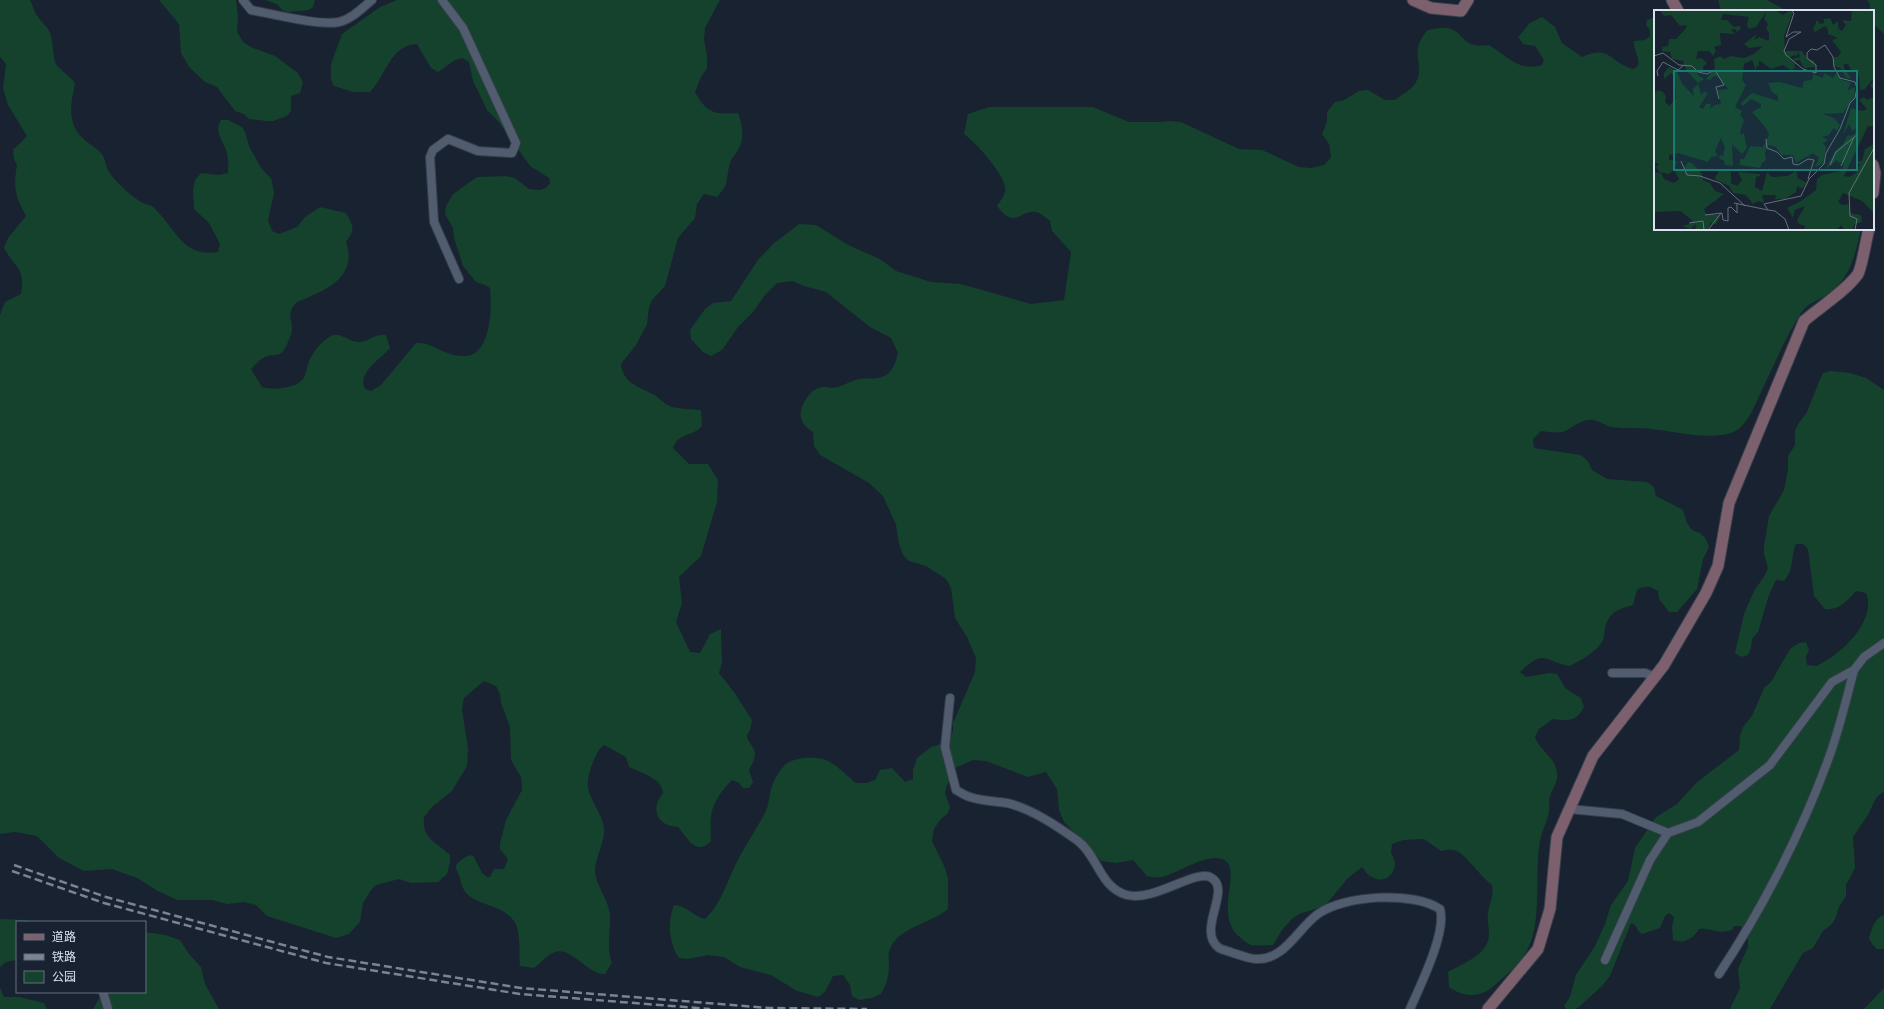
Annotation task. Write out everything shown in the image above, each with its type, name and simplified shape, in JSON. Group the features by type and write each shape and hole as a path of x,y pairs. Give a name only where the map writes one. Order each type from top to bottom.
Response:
{"street":[{"path":"243,0 251,10 323,22 339,22 350,17 372,0"},
{"path":"442,0 463,28 516,143 512,153 478,152 448,139 433,150 430,157 434,222 459,279"},
{"path":"1413,0 1431,8 1461,11 1468,0"},
{"path":"1672,0 1677,10"},
{"path":"1874,169 1874,183"},
{"path":"1488,1009 1538,949 1550,909 1557,837 1593,756 1655,677 1684,634 1706,593 1718,566 1729,503 1804,321 1844,289 1858,273 1869,230"},
{"path":"1719,974 1732,955 1778,873 1814,794 1829,759 1854,670 1864,657 1884,643"},
{"path":"1605,960 1650,860 1668,833 1698,822 1770,765 1832,682 1854,670"},
{"path":"1612,673 1645,673 1655,677"},
{"path":"950,698 945,747 956,790 970,797 1007,803 1022,808 1053,824 1080,842 1108,884 1116,891 1128,896 1142,896 1157,892 1197,877 1208,876 1216,880 1219,889 1210,927 1212,939 1219,948 1256,960 1270,958 1283,950 1307,922 1319,913 1354,901 1377,896 1400,898 1433,904 1440,909 1443,917 1433,953 1410,1009"},
{"path":"1569,809 1622,814 1668,833"},
{"path":"103,993 108,1009"}],"green space":[{"path":"0,0 30,0 37,15 47,27 51,35 56,64 75,83 71,111 77,132 83,139 101,153 104,157 108,170 119,184 143,203 153,207 181,240 188,246 206,253 218,252 220,244 209,223 194,209 193,190 195,180 201,173 219,175 228,173 228,156 218,129 221,120 228,120 242,127 249,146 261,168 271,178 274,193 268,220 272,231 279,234 297,227 305,217 320,207 346,213 350,221 352,231 346,242 348,261 342,276 336,282 320,292 298,301 295,304 290,314 292,327 291,332 284,350 278,355 263,358 251,369 262,387 281,388 290,386 303,379 314,352 323,341 331,336 338,335 356,342 360,342 379,335 386,335 390,348 371,367 364,377 363,383 365,389 371,391 381,385 416,343 429,345 454,355 465,356 475,353 484,341 489,323 491,304 490,288 476,282 463,266 454,238 453,228 445,214 446,206 453,194 477,177 506,176 515,178 529,189 540,190 546,188 550,183 549,178 530,166 498,121 487,110 473,81 469,62 462,58 455,60 438,72 431,68 417,44 408,46 394,55 376,85 370,92 353,92 334,86 331,80 331,64 342,34 380,7 397,0 720,0 705,28 704,40 707,55 707,68 701,77 695,92 703,104 712,111 723,114 738,113 742,128 740,147 730,162 727,181 724,188 717,197 704,194 697,204 695,218 678,238 665,286 652,300 649,308 647,324 636,345 621,364 625,377 629,381 656,396 668,405 675,408 701,410 702,426 678,440 673,448 689,464 708,464 718,480 717,502 701,556 679,577 682,603 676,622 690,652 700,653 710,634 721,629 722,663 719,673 734,692 752,720 750,730 747,735 755,753 754,760 749,770 753,782 749,788 743,788 739,783 732,780 728,784 715,803 711,814 711,841 700,847 696,847 678,827 665,824 658,816 656,811 657,805 663,793 659,783 629,767 626,757 604,745 601,747 592,766 588,780 588,787 589,793 603,822 604,828 595,870 597,881 609,908 610,914 609,951 612,963 605,974 592,970 572,956 559,951 550,954 534,968 520,966 519,936 514,921 499,909 468,895 463,888 456,866 465,857 472,855 482,873 487,877 490,877 494,869 504,869 508,859 500,849 500,843 506,820 522,790 521,777 511,760 510,727 501,703 500,694 496,686 484,681 464,698 462,709 468,749 467,766 452,791 432,807 424,817 425,831 431,839 450,855 447,874 438,882 411,883 399,879 376,885 363,903 360,922 349,934 336,938 267,916 256,905 244,902 227,904 212,900 177,900 156,890 137,878 112,869 84,871 59,858 37,836 15,832 0,834 0,315 5,302 21,294 21,274 4,248 8,238 26,216 17,197 15,180 17,165 14,159 13,150 27,136 8,105 3,88 6,64 0,57"},
{"path":"159,0 236,0 238,16 237,32 243,42 251,47 275,56 298,73 303,82 300,93 291,96 291,111 287,116 273,121 266,121 249,119 244,114 235,111 217,87 205,82 189,67 181,53 179,24"},
{"path":"265,0 315,0 313,7 309,10 287,12 282,10 277,4"},
{"path":"1718,0 1767,0 1785,10 1721,10"},
{"path":"1867,0 1884,0 1884,34 1874,25 1874,10 1870,10 1870,4"},
{"path":"1542,17 1555,27 1562,43 1582,57 1591,53 1604,53 1625,66 1633,69 1638,66 1634,41 1645,40 1650,36 1650,30 1646,25 1647,20 1654,17 1654,230 1861,230 1854,258 1846,275 1833,290 1803,310 1785,342 1751,414 1742,426 1734,432 1712,436 1685,434 1646,428 1612,427 1595,420 1588,420 1562,432 1541,431 1533,439 1534,448 1581,455 1588,461 1592,470 1607,479 1647,482 1654,487 1656,496 1683,510 1687,523 1692,530 1700,533 1706,539 1709,547 1703,559 1697,589 1677,612 1669,612 1659,599 1658,591 1650,587 1643,587 1637,590 1633,605 1621,609 1611,616 1606,624 1602,642 1596,650 1588,656 1570,666 1544,658 1539,658 1534,660 1520,672 1526,677 1549,673 1557,674 1565,688 1581,698 1584,707 1575,718 1567,720 1553,719 1539,729 1535,737 1537,742 1556,767 1557,776 1549,799 1549,812 1540,841 1538,854 1535,928 1526,952 1516,966 1490,989 1478,994 1466,995 1449,987 1448,972 1468,962 1485,948 1489,934 1488,912 1492,898 1492,885 1461,853 1457,851 1441,851 1424,839 1403,840 1392,844 1391,853 1395,863 1389,877 1385,879 1374,878 1368,875 1362,867 1348,878 1325,906 1299,914 1292,919 1282,930 1273,945 1251,945 1243,940 1233,929 1229,918 1228,906 1230,871 1228,864 1222,859 1215,858 1200,861 1162,877 1147,876 1133,860 1116,863 1101,861 1064,822 1059,810 1057,789 1046,772 1028,777 986,761 973,760 955,768 945,793 950,807 948,813 940,820 934,829 932,841 945,868 948,878 948,909 933,919 906,931 893,944 889,952 889,969 887,980 881,994 872,998 859,1000 852,996 850,985 843,975 833,976 825,992 818,997 797,991 771,975 740,967 724,957 708,955 688,959 679,958 673,946 670,932 670,918 674,905 683,907 705,919 711,912 721,897 740,856 766,811 772,785 778,773 784,766 789,762 799,759 816,758 830,762 856,783 867,783 875,780 880,770 892,768 905,782 913,779 913,770 917,758 931,747 941,744 953,732 953,723 975,672 976,658 967,637 955,618 951,588 946,579 926,566 909,561 903,555 899,544 896,525 883,496 869,483 820,455 814,446 813,432 807,428 801,417 801,410 804,402 815,389 824,387 838,387 858,379 879,378 889,373 898,353 891,338 870,327 826,292 792,281 777,283 765,295 753,312 738,327 722,350 711,356 703,352 691,339 690,330 705,309 713,303 731,301 758,260 773,244 799,224 816,225 848,245 880,259 896,271 931,282 961,284 1031,304 1064,300 1071,252 1052,231 1050,221 1042,214 1030,212 1013,218 1003,213 997,206 1005,192 1005,186 1002,178 990,161 976,144 964,134 968,114 989,107 1093,107 1129,122 1181,122 1239,149 1262,150 1299,167 1311,168 1324,165 1331,157 1329,144 1322,134 1327,122 1327,112 1335,102 1344,100 1359,91 1368,90 1385,100 1395,100 1414,85 1419,76 1419,45 1428,30 1447,28 1453,30 1464,40 1473,45 1489,45 1520,65 1534,67 1542,65 1544,60 1535,46 1523,44 1518,37 1530,23"},
{"path":"1831,371 1850,373 1866,378 1884,390 1884,791 1876,798 1868,815 1853,837 1855,868 1846,885 1846,896 1839,907 1832,924 1823,931 1813,948 1803,953 1770,1009 1730,1009 1740,988 1738,969 1748,947 1748,939 1741,926 1734,926 1732,930 1722,932 1699,929 1694,936 1688,940 1677,941 1673,940 1672,927 1674,917 1669,913 1665,916 1660,928 1642,934 1638,931 1636,926 1631,923 1610,976 1602,986 1579,1007 1575,1009 1567,1009 1564,1006 1570,997 1576,975 1595,946 1605,924 1611,905 1628,881 1635,848 1656,817 1677,804 1696,783 1739,750 1740,735 1743,727 1752,716 1764,688 1771,682 1790,649 1799,643 1806,642 1809,650 1806,657 1807,665 1817,666 1833,656 1850,641 1856,634 1865,618 1868,609 1866,593 1856,591 1839,607 1825,609 1814,596 1808,549 1803,544 1796,544 1790,572 1784,581 1776,580 1769,595 1758,632 1752,639 1751,648 1748,655 1741,657 1735,653 1744,614 1754,591 1768,568 1764,554 1764,546 1769,516 1784,490 1788,469 1788,456 1795,445 1795,431 1798,424 1807,412 1823,373"},
{"path":"1884,915 1884,949 1877,949 1869,938 1876,921"},
{"path":"0,919 29,921 16,921 16,960 6,962 0,967"},
{"path":"146,932 165,935 180,940 189,954 201,967 205,984 219,1009 93,1009 102,993 146,993"},
{"path":"0,987 4,997 19,997 44,1003 47,1009 0,1009"},
{"path":"1884,988 1884,1009 1864,1009"}],"railway":[{"path":"14,865 106,897 328,957 521,988 769,1008 867,1009"},
{"path":"12,871 104,903 326,963 520,994 710,1009"}]}
